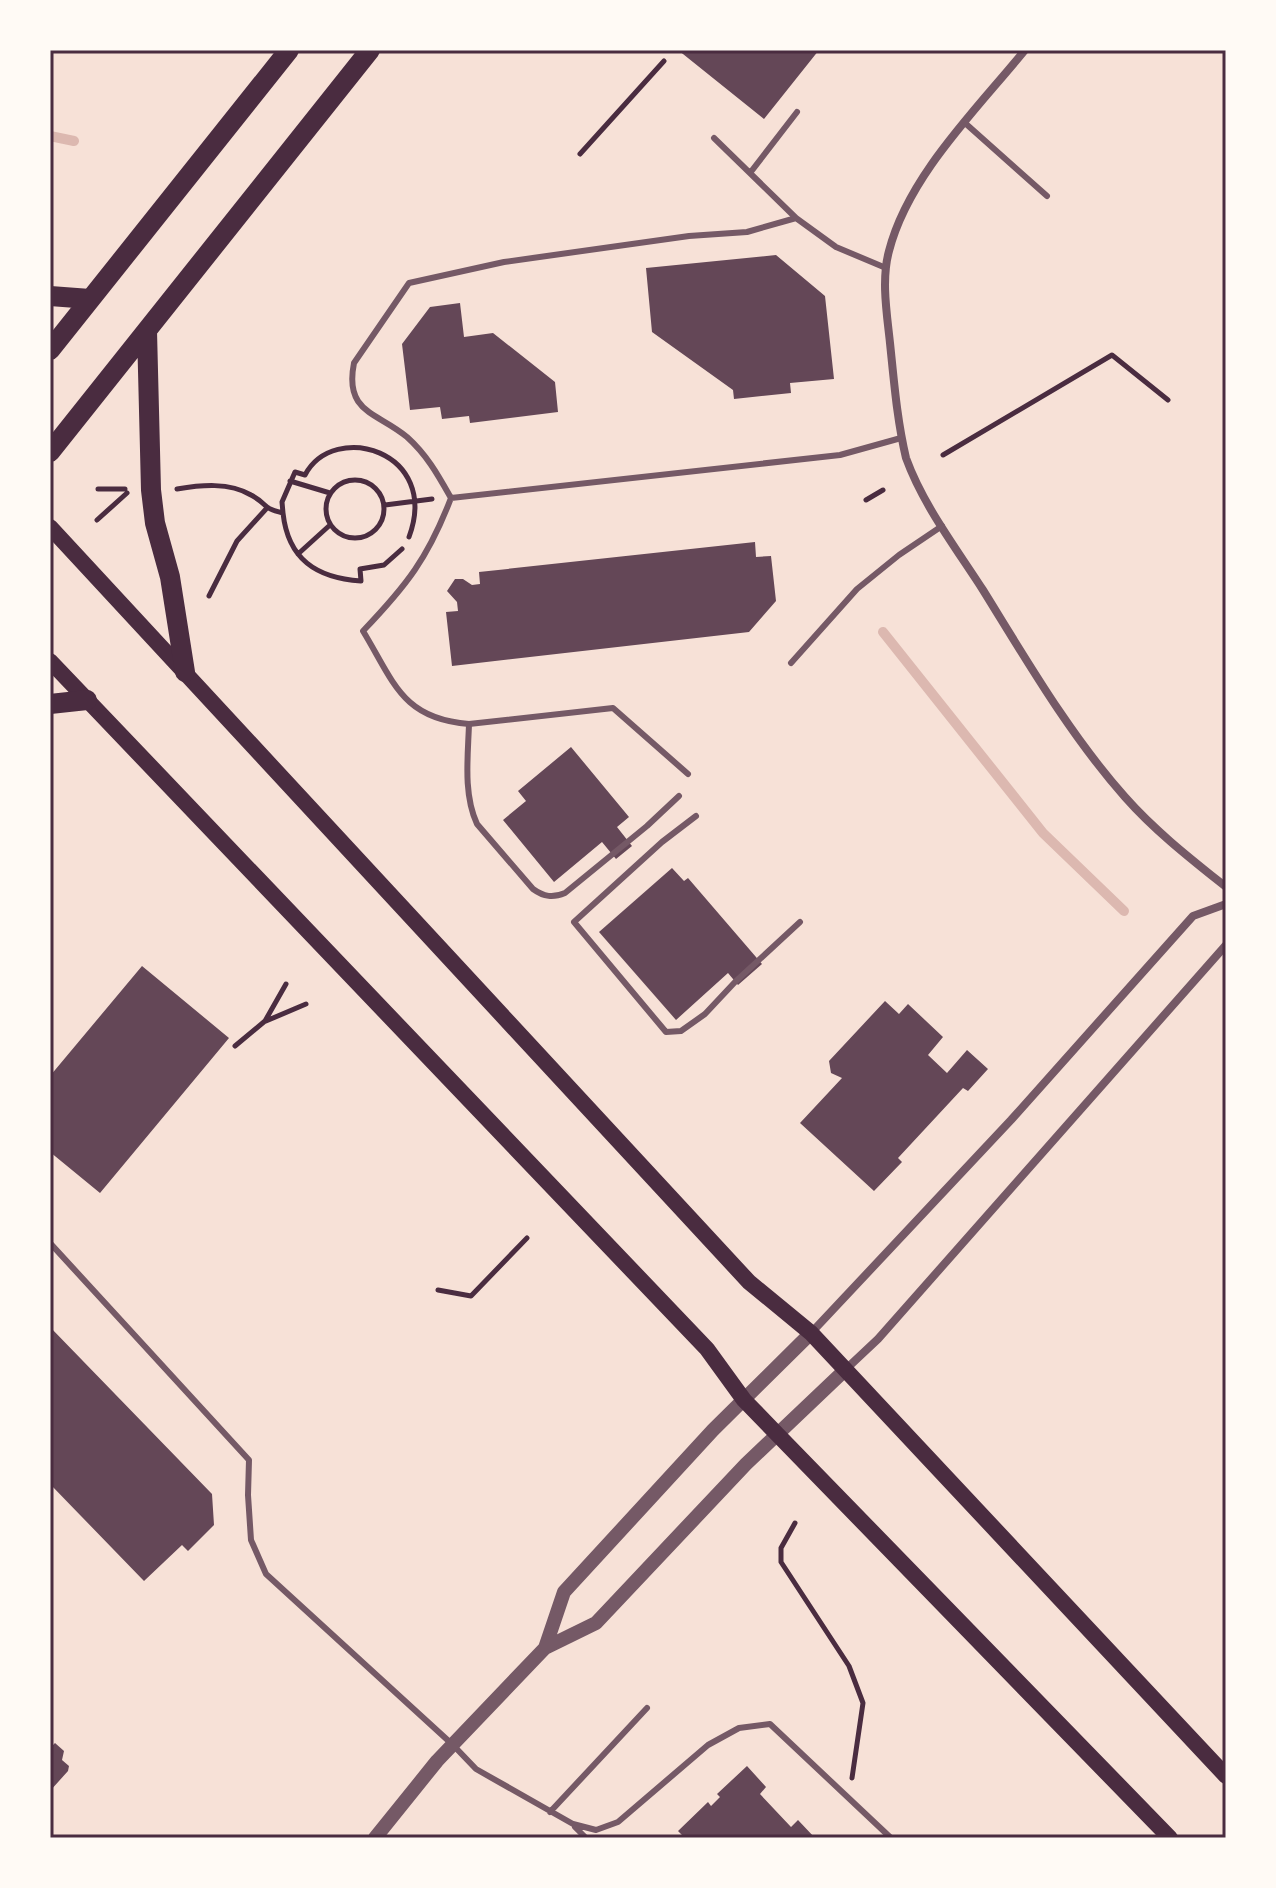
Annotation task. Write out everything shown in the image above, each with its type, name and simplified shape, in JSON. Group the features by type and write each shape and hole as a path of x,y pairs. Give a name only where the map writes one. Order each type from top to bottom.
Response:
{"main road":[{"path":"50,350 289,50"},
{"path":"50,452 370,50"},
{"path":"50,296 90,299"},
{"path":"147,331 151,490 155,523 170,577 185,672"},
{"path":"50,527 749,1282 811,1333 1226,1776"},
{"path":"50,661 707,1349 744,1400 1170,1838"},
{"path":"50,704 87,700"}],"street":[{"path":"1025,50 915,190 889,252 886,268 888,323 901,438 911,474 1073,731 1126,798 1226,887"},
{"path":"545,1648 564,1592 991,1142 1193,916 1226,904"},
{"path":"375,1838 453,1745 545,1648 596,1623 777,1434 878,1339 1226,945"}],"lane":[{"path":"750,173 797,112"},
{"path":"965,123 1047,196"},
{"path":"714,138 796,218 836,247 886,268"},
{"path":"451,498 432,463 405,436 371,416 353,393 351,378 354,363 409,283 504,262 689,236 747,232 796,218"},
{"path":"451,498 840,455 901,438"},
{"path":"451,498 423,560 402,589 363,631 405,700 423,714 446,722 469,724 613,708 688,774"},
{"path":"791,663 857,589 942,526"},
{"path":"469,724 468,774 472,814 486,835 540,894 557,896 565,893 679,796"},
{"path":"696,816 662,842 574,922 666,1032 681,1031 705,1014 800,922"},
{"path":"50,1243 249,1460 251,1540 266,1574 476,1769 584,1829 608,1828 708,1745 739,1728 770,1724 891,1838"},
{"path":"550,1812 647,1708"},
{"path":"573,1824 586,1838"}],"path":[{"path":"580,154 664,61"},
{"path":"943,455 1112,355 1168,400"},
{"path":"341,449 372,450 389,457 402,468 412,483 416,500 415,521 408,541 395,558 384,565 360,569 361,581 337,579 315,570 298,554 285,527 282,502 295,472 305,475 316,460 341,449"},
{"path":"348,480 362,480 373,485 385,505 380,526 361,539 338,533 330,525 326,509 330,493 348,480"},
{"path":"290,481 330,493"},
{"path":"176,490 199,486 231,488 250,494 266,509 283,513"},
{"path":"97,520 131,490 98,489"},
{"path":"866,500 883,490"},
{"path":"385,505 416,500"},
{"path":"209,596 237,541 266,509"},
{"path":"298,554 330,525"},
{"path":"265,1021 286,984"},
{"path":"235,1046 265,1021 306,1004"},
{"path":"438,1290 471,1296 527,1238"},
{"path":"795,1523 781,1548 781,1562 849,1666 863,1703 849,1798"}],"building":[{"path":"678,50 819,50 764,119"},
{"path":"776,255 825,296 834,379 790,383 791,393 734,399 733,390 652,332 646,268"},
{"path":"460,303 464,337 493,333 555,382 558,412 470,423 469,416 442,419 440,407 410,410 402,344 430,307"},
{"path":"755,542 756,557 771,556 776,601 749,632 452,666 446,612 458,611 457,602 447,591 455,579 463,579 472,585 480,584 479,572"},
{"path":"571,747 629,817 617,827 632,846 616,859 602,842 554,882 503,820 526,801 518,791"},
{"path":"672,868 684,881 688,878 762,964 738,985 728,973 676,1020 599,932"},
{"path":"142,966 229,1038 100,1193 50,1152 50,1076"},
{"path":"885,1001 899,1014 908,1004 943,1037 928,1055 947,1073 967,1050 988,1069 968,1091 963,1088 898,1158 902,1162 874,1191 800,1123 842,1078 831,1073 829,1061"},
{"path":"50,1327 212,1494 214,1525 188,1551 182,1545 144,1581 50,1484"},
{"path":"55,1743 64,1751 62,1760 69,1766 50,1791 50,1748"},
{"path":"747,1766 766,1787 760,1794 791,1827 798,1820 815,1838 685,1838 678,1831 708,1802 711,1806 720,1797 717,1794"}],"waterway":[{"path":"50,136 74,141"},
{"path":"883,632 1043,833 1124,911"}]}
